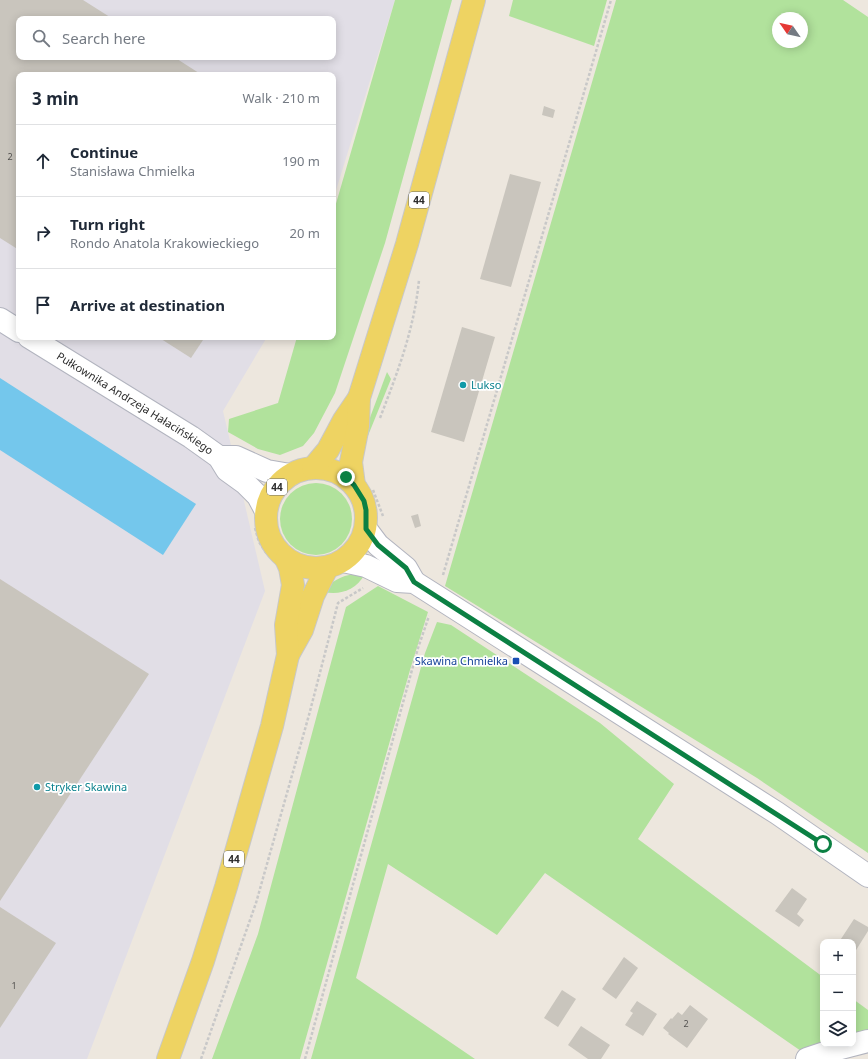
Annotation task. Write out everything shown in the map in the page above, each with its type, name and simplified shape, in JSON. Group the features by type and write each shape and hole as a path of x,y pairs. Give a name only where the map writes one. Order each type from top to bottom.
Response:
{"main road":[{"name":"44","path":"363,486 352,473 351,462 358,426 359,398 407,244 474,0"},
{"name":"44","path":"313,468 328,450 344,420 359,398"},
{"name":"44","path":"288,656 286,625 293,585 290,568 278,559 274,546 269,538 266,520 260,517 274,490 290,475 301,470 324,468 336,471 363,486"},
{"name":"44","path":"278,559 305,568 316,569 335,564 351,555 375,526 367,520 365,506 360,492 363,486"},
{"name":"44","path":"168,1059 201,968 226,887 272,726 288,656 302,630 313,596 335,564"}],"street":[{"path":"0,319 16,329"},
{"name":"Pułkownika Andrzeja Hałacińskiego","path":"34,340 191,437 219,457 227,470 245,483 258,496 260,517"},
{"name":"Pułkownika Andrzeja Hałacińskiego","path":"219,457 236,457 267,471 290,475"},
{"path":"375,526 378,545 406,568 414,582"},
{"path":"335,564 366,566 397,581 414,582 777,814 868,876"},
{"path":"807,1059 868,1040"}],"path":[{"path":"306,1059 418,648 437,596 611,0"},
{"path":"378,424 400,365 417,305"},
{"path":"363,486 375,526"},
{"path":"260,517 259,542 278,559"},
{"path":"201,1059 256,903 310,716 338,603 364,586"}],"shaded area":[{"path":"0,0 395,0 336,190 336,72 16,72 16,340 265,340 223,411 265,591 87,1059 0,1059"}],"green space":[{"path":"395,0 452,0 385,243 335,393 314,433 303,446 280,455 258,449 228,432 229,419 278,403 296,340 336,340 336,204"},
{"path":"513,0 607,0 594,46 509,16"},
{"path":"616,0 843,0 868,17 868,853 757,778 445,586"},
{"path":"387,372 391,379 365,443 365,431"},
{"path":"316,483 336,489 346,499 352,519 346,539 336,549 316,555 296,549 286,539 280,519 286,499 296,489"},
{"path":"354,574 365,574 352,588 336,593 323,592 329,585 337,580"},
{"path":"378,586 428,612 410,670 300,1059 212,1059 258,934 346,607"},
{"path":"437,622 451,625 600,723 674,784 638,839 820,975 820,1042 801,1051 545,873 497,935 388,864 356,978 475,1059 311,1059 425,653"},
{"path":"856,1001 868,1010 868,1030 856,1032"}],"water":[{"path":"0,378 196,504 163,555 0,450"}],"building":[{"path":"0,0 83,0 108,16 16,16 16,60 179,60 197,72 16,72 16,248 0,238"},
{"path":"544,106 555,110 553,118 542,115"},
{"path":"510,174 541,182 511,287 480,279"},
{"name":"Lukso","path":"462,327 495,337 464,442 431,432"},
{"path":"163,340 203,340 191,358"},
{"path":"418,514 421,526 415,528 411,516"},
{"name":"Stryker Skawina","path":"0,579 149,674 0,901"},
{"path":"792,888 807,899 797,914 804,920 799,927 775,911"},
{"path":"0,907 56,943 0,1028"},
{"path":"854,919 868,927 868,931 856,950 856,939 841,939"},
{"path":"624,957 638,968 616,999 602,989"},
{"path":"562,990 576,999 558,1027 544,1018"},
{"path":"637,1001 657,1014 643,1036 625,1025 633,1013 630,1011"},
{"path":"690,1005 708,1019 687,1048 668,1034 669,1033 663,1028 678,1012 682,1015"},
{"path":"581,1026 610,1045 601,1059 588,1059 568,1045"}],"place":[{"name":"Lukso","path":"463,385"},
{"name":"Skawina Chmielka","path":"516,661"},
{"name":"Stryker Skawina","path":"37,787"}],"route":[{"path":"346,477 360,492 364,501 367,520 366,529 371,537 388,554 406,568 414,582 823,844"}]}
